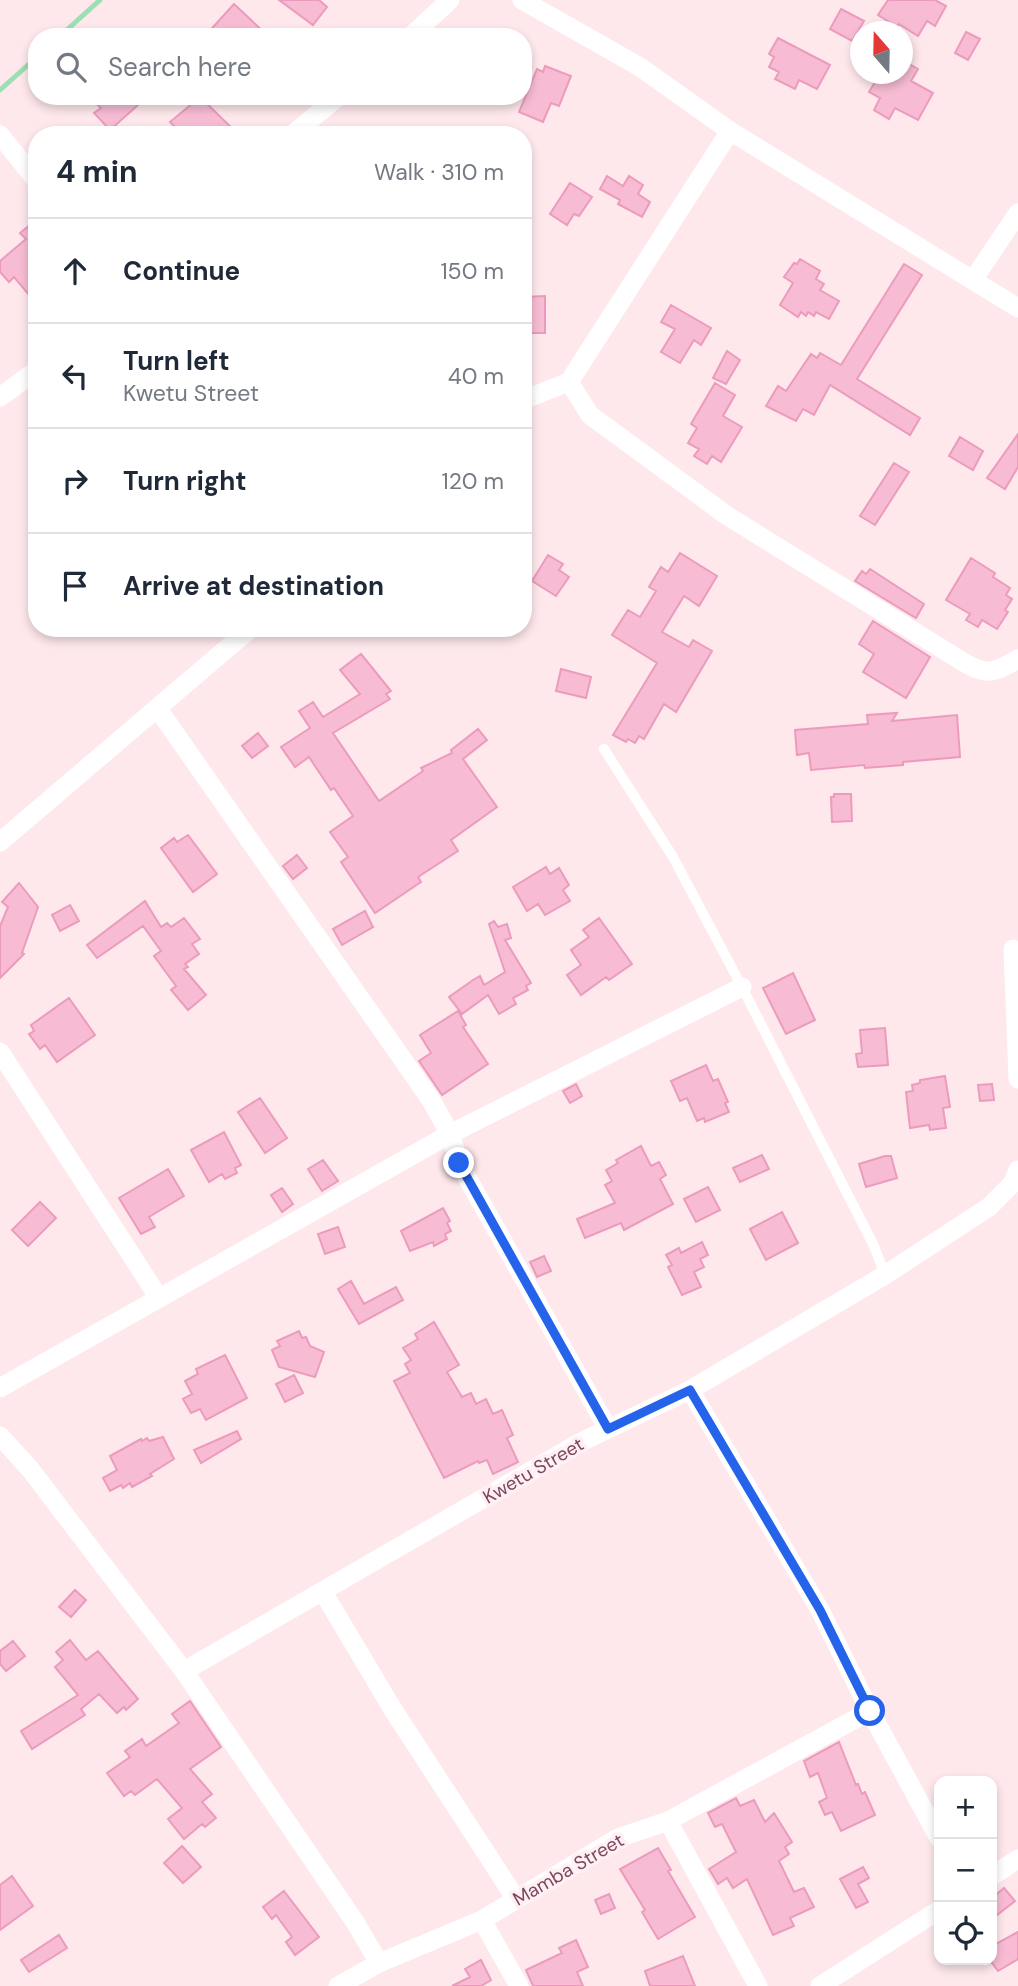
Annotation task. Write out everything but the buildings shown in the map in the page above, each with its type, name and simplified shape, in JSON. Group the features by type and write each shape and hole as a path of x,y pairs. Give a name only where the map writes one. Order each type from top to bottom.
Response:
{"street":[{"path":"420,28 450,0"},
{"path":"522,0 640,67 730,131 1018,308"},
{"path":"303,126 328,105"},
{"path":"532,396 569,382 730,131"},
{"path":"0,135 28,170"},
{"path":"973,280 1018,213"},
{"path":"0,397 28,377"},
{"path":"569,382 590,415 726,515 948,653 979,672 997,671 1018,659"},
{"path":"0,842 241,637"},
{"path":"158,709 431,1100 450,1134 459,1163 608,1429"},
{"path":"1013,949 1018,1079"},
{"path":"0,1388 450,1134 742,987"},
{"path":"0,1052 159,1298"},
{"name":"Kwetu Street","path":"184,1671 608,1429 690,1390 885,1275 989,1207 1013,1184 1018,1170"},
{"path":"690,1390 820,1610 870,1711 934,1829"},
{"path":"0,1436 30,1469 184,1671 355,1922 379,1963"},
{"path":"323,1592 392,1708 516,1899"},
{"name":"Mamba Street","path":"338,1986 379,1963 482,1920 618,1838 668,1821 870,1711"},
{"path":"668,1821 758,1986"},
{"path":"997,1873 1018,1859"},
{"path":"820,1986 934,1913"},
{"path":"482,1920 519,1986"}],"lane":[{"path":"604,749 673,857 874,1247 885,1275"}],"waterway":[{"path":"69,28 100,0"},
{"path":"0,90 28,65"}],"route":[{"path":"459,1163 608,1429 690,1390 820,1610 870,1711"}]}
